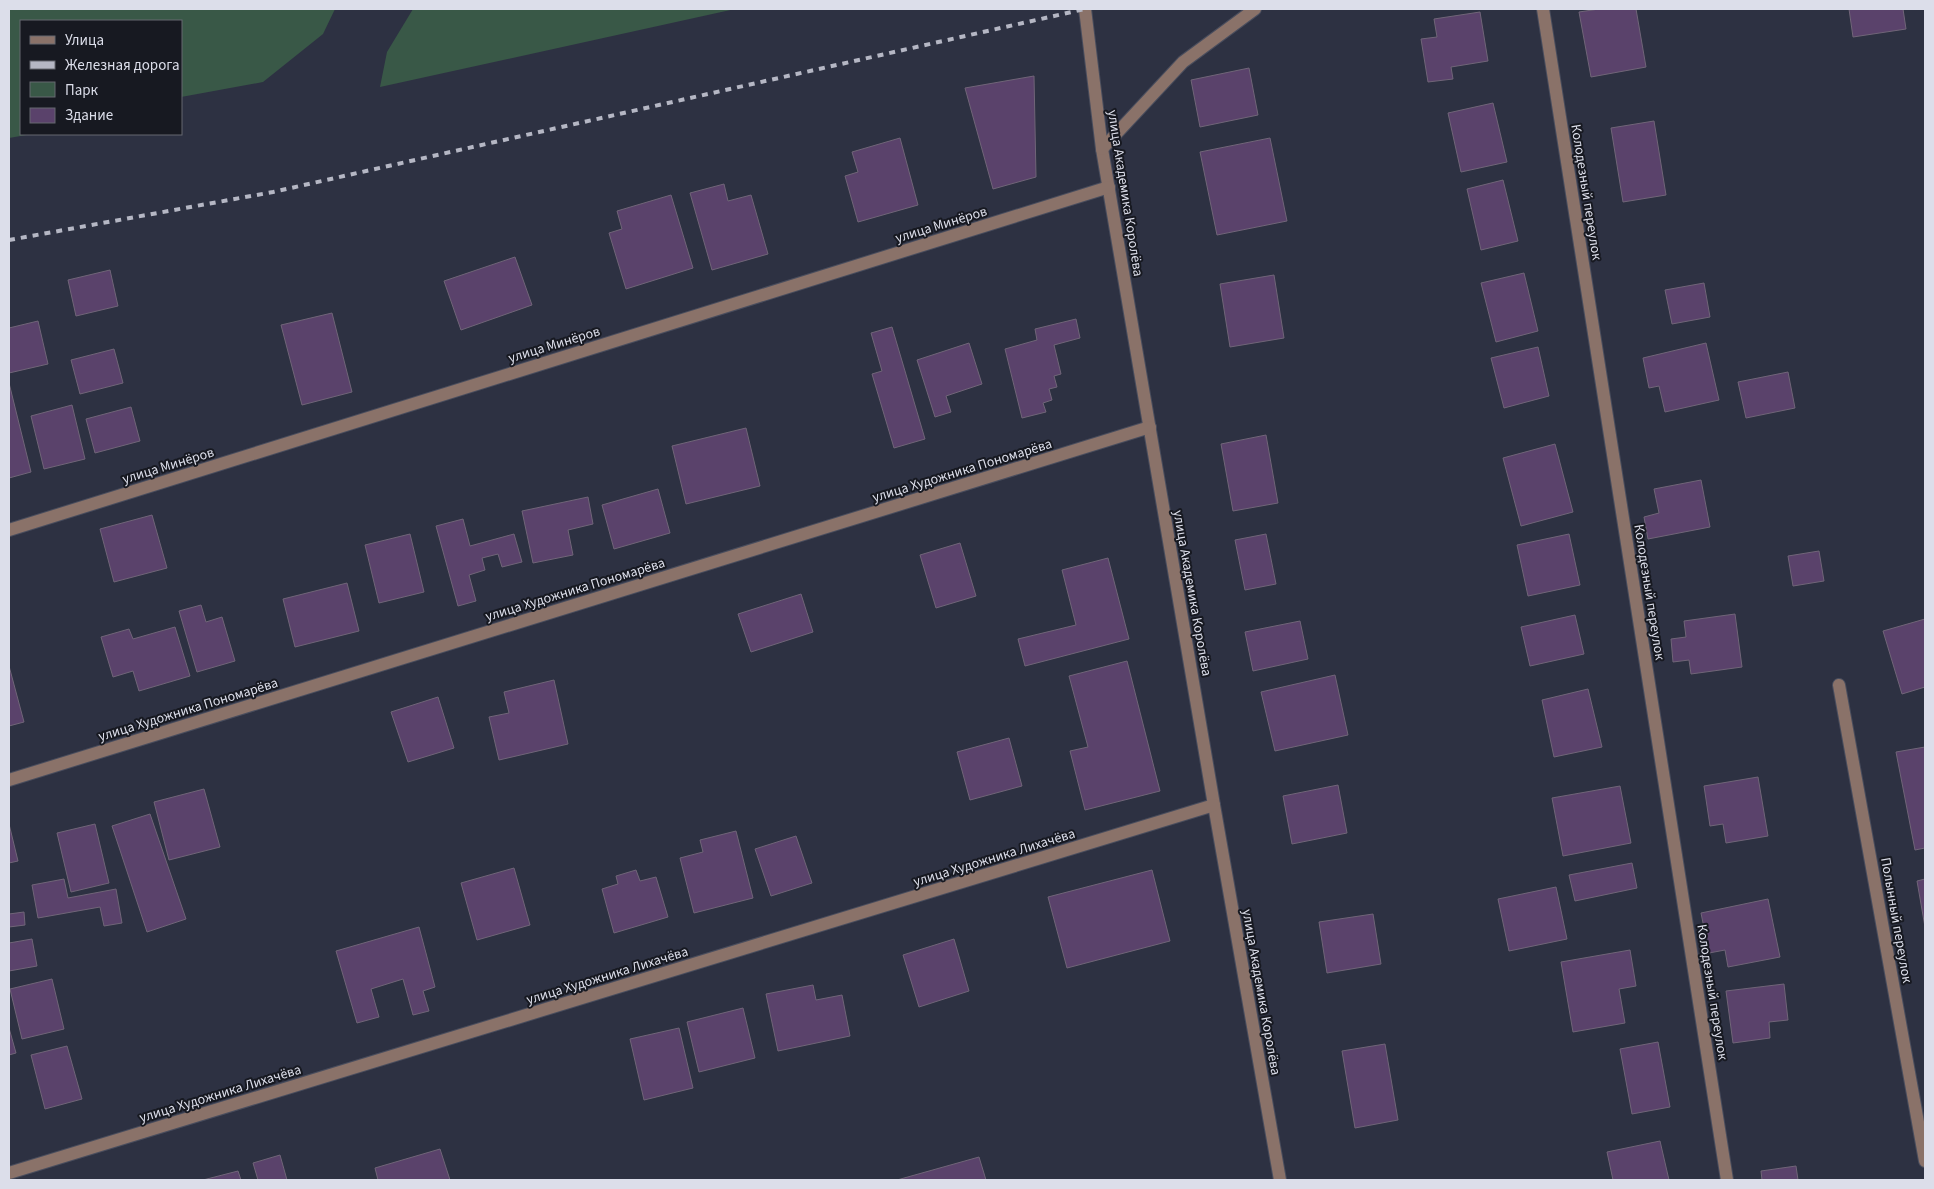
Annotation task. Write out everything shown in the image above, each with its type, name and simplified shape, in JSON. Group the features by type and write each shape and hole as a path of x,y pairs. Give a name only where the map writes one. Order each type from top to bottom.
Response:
{"street":[{"name":"улица Академика Королёва","path":"1085,9 1102,149 1280,1180"},
{"path":"1102,149 1183,62 1255,9"},
{"name":"Колодезный переулок","path":"1542,9 1727,1180"},
{"name":"улица Минёров","path":"9,530 1109,187"},
{"name":"улица Художника Пономарёва","path":"9,780 1150,428"},
{"name":"Полынный переулок","path":"1839,685 1925,1161"},
{"name":"улица Художника Лихачёва","path":"9,1173 1214,805"}],"green space":[{"path":"9,9 335,9 323,34 263,82 182,97 182,20 20,20 20,135 26,135 9,138"},
{"path":"413,9 735,9 380,87 387,52"}],"building":[{"path":"1599,9 1636,9 1646,67 1591,77 1579,12"},
{"path":"1849,9 1903,9 1906,29 1853,37"},
{"path":"1480,12 1488,61 1451,67 1453,79 1428,82 1421,39 1437,37 1434,19"},
{"path":"1249,68 1258,115 1200,127 1191,80"},
{"path":"1034,76 1036,177 993,189 965,88"},
{"path":"1493,103 1507,162 1461,172 1448,113"},
{"path":"1654,121 1666,195 1623,202 1611,128"},
{"path":"900,138 918,205 858,222 845,176 858,172 852,152"},
{"path":"1270,138 1287,221 1217,235 1200,152"},
{"path":"1503,180 1518,241 1481,250 1467,189"},
{"path":"724,184 728,201 751,195 768,254 712,270 690,193"},
{"path":"671,195 693,268 626,289 609,233 622,229 617,211"},
{"path":"515,257 532,305 461,330 444,281"},
{"path":"110,270 118,306 76,316 68,280"},
{"path":"1524,273 1538,331 1496,342 1481,283"},
{"path":"1274,275 1284,338 1230,347 1220,284"},
{"path":"1704,283 1710,317 1672,324 1665,290"},
{"path":"332,313 352,392 302,405 281,325"},
{"path":"1076,319 1080,338 1054,345 1061,374 1054,376 1057,387 1049,389 1052,400 1043,403 1046,412 1022,418 1005,349 1037,340 1035,329"},
{"path":"38,321 48,364 9,373 9,328"},
{"path":"892,327 925,439 894,448 872,374 882,371 871,333"},
{"path":"969,343 982,384 946,396 951,412 935,417 917,360"},
{"path":"1706,343 1719,400 1665,412 1659,386 1649,388 1643,358"},
{"path":"1538,347 1549,396 1504,408 1491,358"},
{"path":"114,349 123,383 80,394 71,360"},
{"path":"1788,372 1795,408 1746,418 1738,382"},
{"path":"9,383 31,472 9,478"},
{"path":"72,405 85,459 44,469 31,416"},
{"path":"131,407 140,441 95,453 86,419"},
{"path":"746,428 760,486 686,504 672,446"},
{"path":"1266,435 1278,503 1233,511 1221,444"},
{"path":"1555,444 1573,512 1521,526 1503,458"},
{"path":"1701,480 1710,527 1648,539 1644,517 1659,513 1654,489"},
{"path":"658,489 670,533 614,549 602,505"},
{"path":"588,497 593,524 568,530 573,555 533,563 522,511"},
{"path":"152,515 167,568 114,582 100,529"},
{"path":"463,519 470,546 514,534 522,562 502,567 498,554 482,558 485,570 469,575 476,601 458,606 436,526"},
{"path":"410,534 424,592 379,603 365,545"},
{"path":"1266,534 1276,584 1245,590 1235,540"},
{"path":"1569,534 1580,585 1528,596 1517,545"},
{"path":"960,543 976,596 936,608 920,555"},
{"path":"1819,551 1824,581 1793,586 1788,556"},
{"path":"1108,558 1129,639 1025,666 1018,639 1076,625 1062,570"},
{"path":"347,583 359,631 295,647 283,599"},
{"path":"801,594 813,632 751,652 738,614"},
{"path":"201,605 206,622 222,617 235,661 197,672 179,611"},
{"path":"1735,614 1742,667 1691,674 1689,660 1673,662 1671,639 1686,637 1684,621"},
{"path":"1575,615 1584,654 1530,666 1521,627"},
{"path":"1925,619 1925,687 1902,694 1883,631"},
{"path":"1300,621 1308,659 1253,671 1245,632"},
{"path":"175,627 190,676 139,691 133,671 113,677 101,637 129,629 133,639"},
{"path":"1127,661 1160,791 1085,810 1070,751 1088,747 1069,676"},
{"path":"9,666 24,722 9,726"},
{"path":"1335,675 1348,735 1275,751 1261,692"},
{"path":"554,680 568,744 499,760 489,717 509,713 504,692"},
{"path":"1588,689 1602,747 1554,757 1542,700"},
{"path":"438,697 454,748 408,762 391,712"},
{"path":"1009,738 1022,786 970,800 957,752"},
{"path":"1925,747 1925,848 1915,850 1896,752"},
{"path":"1758,777 1768,836 1726,843 1723,824 1710,826 1704,786"},
{"path":"1338,785 1347,833 1292,844 1283,796"},
{"path":"1620,786 1631,843 1563,856 1552,798"},
{"path":"204,789 220,847 169,860 154,802"},
{"path":"150,814 186,919 147,932 112,826"},
{"path":"9,824 18,861 9,863"},
{"path":"95,824 109,883 71,892 57,833"},
{"path":"736,831 753,898 694,913 680,858 703,852 700,840"},
{"path":"796,836 812,883 771,896 755,849"},
{"path":"1632,863 1637,888 1575,901 1569,875"},
{"path":"514,868 530,925 477,940 461,883"},
{"path":"636,870 640,881 656,877 668,917 614,933 602,889 618,884 616,876"},
{"path":"1152,870 1170,941 1067,968 1048,897"},
{"path":"64,879 68,898 116,889 122,923 104,926 100,907 38,918 32,885"},
{"path":"1925,879 1925,927 1917,881"},
{"path":"1556,887 1567,939 1509,951 1498,899"},
{"path":"1768,899 1780,957 1728,967 1725,950 1709,953 1701,913"},
{"path":"24,912 25,925 9,927 9,914"},
{"path":"1373,914 1381,964 1327,973 1319,922"},
{"path":"419,927 435,987 423,991 429,1011 413,1015 403,979 371,989 379,1017 357,1023 336,951"},
{"path":"32,939 37,966 9,971 9,943"},
{"path":"954,939 969,991 919,1007 903,955"},
{"path":"1630,950 1636,986 1619,989 1625,1023 1573,1032 1561,962"},
{"path":"52,979 64,1029 22,1039 10,989"},
{"path":"1784,984 1788,1020 1769,1022 1770,1038 1733,1043 1726,991"},
{"path":"813,985 816,1000 842,995 850,1036 778,1051 766,994"},
{"path":"743,1008 755,1058 699,1072 687,1022"},
{"path":"9,1028 16,1053 9,1055"},
{"path":"679,1028 693,1088 644,1100 630,1039"},
{"path":"1658,1042 1670,1107 1632,1114 1620,1049"},
{"path":"1385,1044 1398,1120 1355,1128 1342,1051"},
{"path":"67,1046 82,1099 45,1109 31,1055"},
{"path":"1660,1141 1669,1180 1613,1180 1607,1152"},
{"path":"440,1149 450,1180 378,1180 375,1168"},
{"path":"280,1155 287,1180 258,1180 253,1163"},
{"path":"979,1157 986,1180 897,1180"},
{"path":"1796,1166 1798,1180 1762,1180 1761,1171"},
{"path":"238,1171 241,1180 203,1180"}],"railway":[{"path":"9,240 273,192 1085,9"}]}
